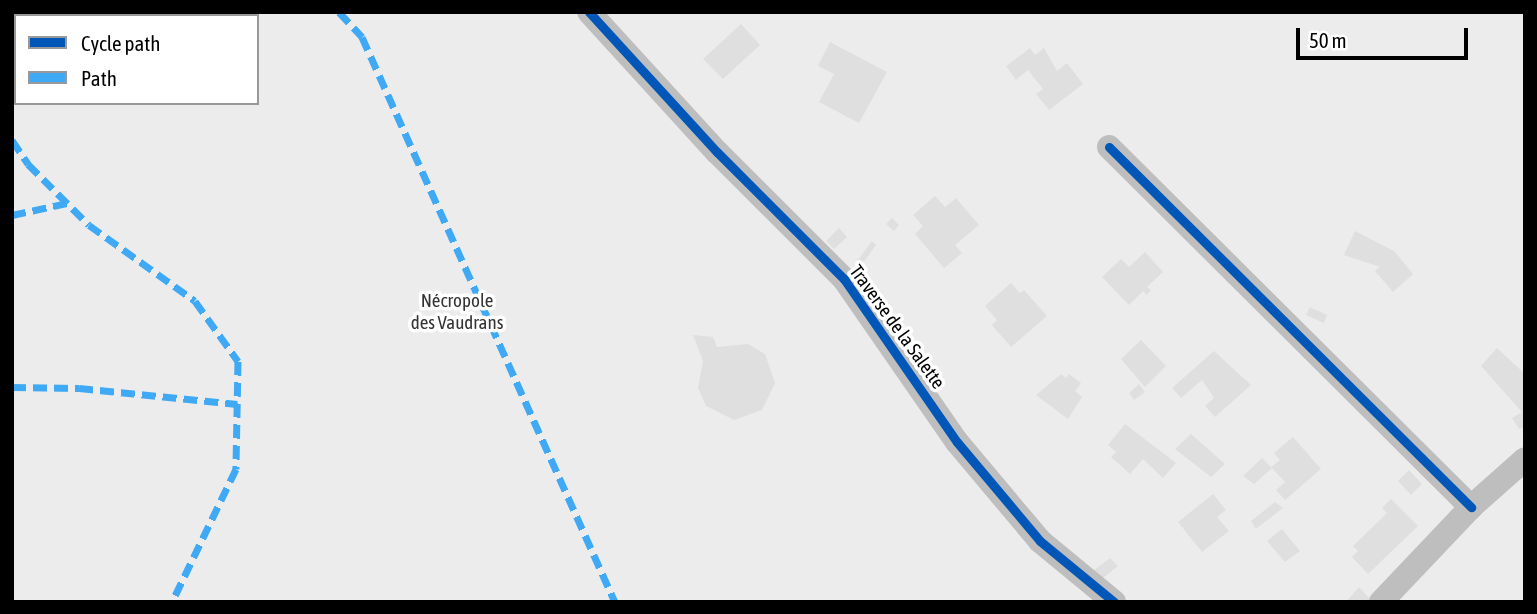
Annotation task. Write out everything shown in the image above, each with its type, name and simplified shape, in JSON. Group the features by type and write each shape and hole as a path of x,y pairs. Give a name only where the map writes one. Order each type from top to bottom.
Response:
{"street":[{"name":"Traverse de la Salette","path":"589,12 717,152 844,279 957,442 1040,541 1114,602"},
{"path":"1108,147 1471,507"},
{"path":"1381,602 1471,507 1525,459"}],"green space":[{"name":"Nécropole des Vaudrans","path":"12,12 1525,12 1525,602 12,602"}],"building":[{"path":"741,24 760,45 723,79 703,59"},
{"path":"830,42 887,72 859,123 819,102 834,74 818,66"},
{"path":"1030,48 1035,55 1044,48 1057,71 1067,63 1083,84 1049,110 1036,94 1043,89 1028,70 1016,80 1006,66"},
{"path":"935,196 945,207 956,198 979,225 955,245 962,253 944,268 915,234 923,226 913,215"},
{"path":"892,218 899,225 894,231 886,224"},
{"path":"839,228 847,237 834,249 826,241"},
{"path":"1355,231 1394,251 1413,274 1393,292 1375,271 1380,267 1344,255"},
{"path":"872,241 876,245 860,267 855,264"},
{"path":"1145,252 1163,272 1147,287 1151,290 1147,295 1143,291 1129,305 1102,277 1121,259 1129,267"},
{"path":"1011,283 1020,293 1024,290 1047,316 1011,347 992,325 997,320 985,306"},
{"path":"1310,307 1327,315 1324,323 1306,315"},
{"path":"693,335 713,337 717,347 748,344 765,354 775,383 762,410 734,420 706,406 698,388 703,361"},
{"path":"913,338 919,346 912,351 907,342"},
{"path":"1141,340 1166,366 1145,387 1121,359"},
{"path":"1497,348 1525,374 1525,426 1519,429 1512,418 1522,412 1481,366"},
{"path":"1214,351 1251,385 1215,417 1205,406 1214,398 1202,380 1181,398 1172,388"},
{"path":"1061,374 1066,378 1069,374 1081,383 1075,391 1082,397 1068,419 1036,395"},
{"path":"1139,384 1145,392 1134,400 1129,393"},
{"path":"1125,424 1176,463 1163,478 1143,459 1130,474 1111,457 1116,452 1108,445"},
{"path":"1191,434 1225,464 1211,477 1175,449"},
{"path":"1293,437 1321,469 1285,500 1276,490 1285,482 1271,467 1280,460 1274,453"},
{"path":"1262,458 1272,468 1254,484 1243,476"},
{"path":"1409,470 1422,484 1411,495 1398,481"},
{"path":"1213,494 1226,510 1217,517 1229,531 1202,552 1178,522"},
{"path":"1391,499 1418,526 1368,574 1352,557 1358,551 1353,546 1387,513 1382,508"},
{"path":"1275,502 1283,508 1256,529 1251,521"},
{"path":"1282,529 1300,551 1285,562 1267,541"},
{"path":"1110,558 1118,566 1103,578 1094,570"},
{"path":"1359,587 1370,599 1367,602 1346,602"}],"marked path":[{"path":"339,12 362,37 615,602"},
{"path":"12,140 28,164 89,225 195,301 238,361 236,469 172,602"},
{"path":"12,215 67,203"},
{"path":"12,387 79,388 237,404"}],"cycle path":[{"path":"589,12 717,152 844,279 957,442 1040,541 1114,602"},
{"path":"1109,147 1471,507"}]}
